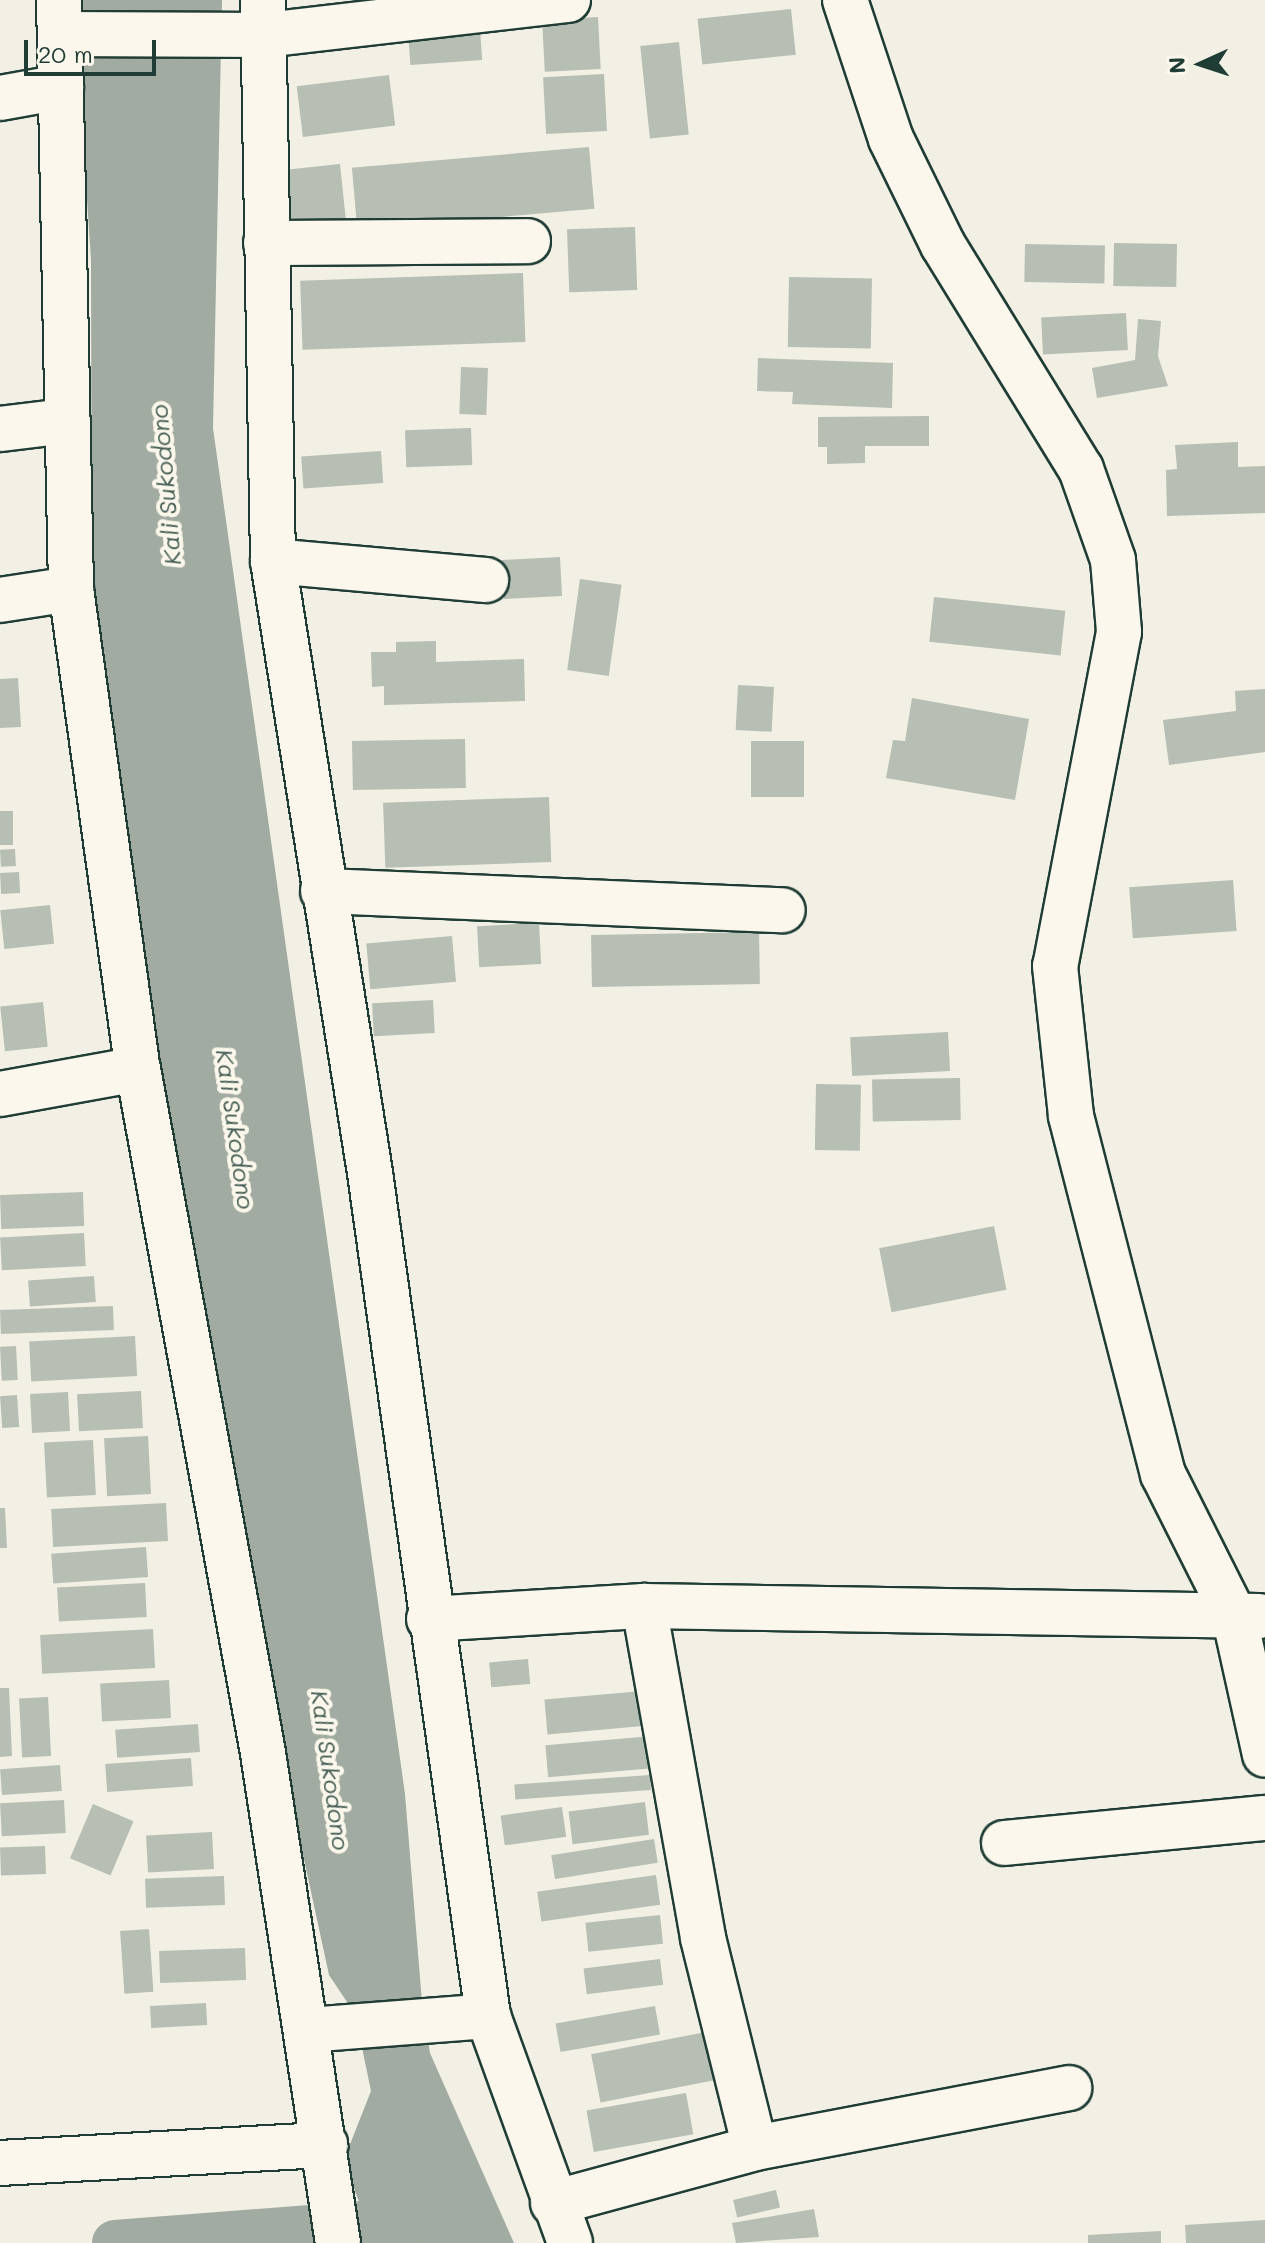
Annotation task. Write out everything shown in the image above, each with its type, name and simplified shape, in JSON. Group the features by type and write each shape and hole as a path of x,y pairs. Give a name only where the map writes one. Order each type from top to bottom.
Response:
{"street":[{"path":"338,2241 328,2162 325,2029 138,1069 71,589 61,87 65,22 255,24 568,0"},
{"path":"845,0 891,139 943,245 1081,469 1113,560 1119,632 1055,966 1071,1116 1163,1474 1249,1616 1265,1755"},
{"path":"255,24 266,243 273,561 370,1173 429,1619 488,2016 570,2243"},
{"path":"0,98 61,87"},
{"path":"266,243 528,241"},
{"path":"0,429 66,421"},
{"path":"273,561 486,580"},
{"path":"0,600 71,589"},
{"path":"323,891 783,910"},
{"path":"0,1094 138,1069"},
{"path":"429,1619 644,1606 1249,1616"},
{"path":"644,1606 703,1938 755,2148"},
{"path":"1004,1843 1265,1818"},
{"path":"325,2029 488,2016"},
{"path":"553,2203 755,2148 1069,2088"},
{"path":"0,2163 328,2162"}],"water":[{"name":"Kali Sukodono","path":"74,0 222,0 213,428 405,1794 422,2002 430,2053 514,2243 376,2243 343,2162 371,2091 355,2014 329,1975 264,1674 92,663 91,260"}],"building":[{"path":"791,9 796,55 702,65 698,19"},
{"path":"598,17 601,69 545,72 542,20"},
{"path":"480,29 482,60 410,65 408,34"},
{"path":"679,42 689,134 650,139 640,46"},
{"path":"604,74 607,131 546,134 543,77"},
{"path":"389,75 395,126 303,137 297,86"},
{"path":"589,147 594,209 357,230 352,168"},
{"path":"340,164 346,224 274,231 267,172"},
{"path":"635,227 637,290 569,292 567,229"},
{"path":"1114,243 1177,244 1176,287 1113,286"},
{"path":"1025,244 1105,245 1104,283 1024,282"},
{"path":"523,273 525,342 303,350 300,281"},
{"path":"789,277 872,278 871,348 788,347"},
{"path":"1126,313 1128,350 1043,354 1041,317"},
{"path":"1138,319 1161,321 1158,356 1168,386 1097,398 1092,368 1135,360"},
{"path":"758,358 893,363 892,408 792,404 793,392 757,391"},
{"path":"461,367 488,368 486,415 459,414"},
{"path":"929,416 929,446 865,446 865,463 827,464 827,447 818,447 818,417"},
{"path":"471,428 472,465 406,467 405,430"},
{"path":"1238,442 1238,467 1265,466 1265,513 1167,516 1166,470 1177,469 1175,445"},
{"path":"381,451 383,483 303,489 301,457"},
{"path":"560,557 562,596 504,599 502,560"},
{"path":"580,579 622,585 609,676 567,670"},
{"path":"934,597 1065,611 1061,656 929,642"},
{"path":"436,641 436,662 524,659 525,701 384,705 384,686 372,687 371,652 396,652 396,642"},
{"path":"18,678 21,727 0,728 0,679"},
{"path":"738,685 774,687 772,732 736,730"},
{"path":"1265,689 1265,752 1169,765 1163,720 1236,711 1235,691"},
{"path":"912,698 1029,719 1015,800 886,778 893,740 905,741"},
{"path":"465,739 466,788 353,790 352,741"},
{"path":"751,741 804,741 804,797 751,797"},
{"path":"549,797 551,862 385,868 383,803"},
{"path":"0,811 13,811 13,845 0,845"},
{"path":"15,849 16,866 1,867 0,850"},
{"path":"19,872 20,893 1,894 0,873"},
{"path":"1233,880 1237,931 1133,938 1129,887"},
{"path":"50,905 54,944 4,949 0,910"},
{"path":"539,923 541,964 479,967 477,926"},
{"path":"759,932 760,984 592,987 591,935"},
{"path":"452,936 456,982 370,989 366,943"},
{"path":"433,1000 435,1033 374,1036 372,1003"},
{"path":"43,1002 48,1047 5,1051 0,1006"},
{"path":"948,1032 950,1071 852,1076 850,1037"},
{"path":"960,1078 961,1120 873,1122 872,1080"},
{"path":"816,1084 861,1085 860,1151 815,1150"},
{"path":"83,1192 84,1226 1,1229 0,1195"},
{"path":"994,1226 1006,1290 892,1312 879,1248"},
{"path":"84,1233 86,1266 2,1270 0,1237"},
{"path":"94,1276 96,1302 30,1307 28,1281"},
{"path":"113,1306 114,1330 1,1334 0,1310"},
{"path":"135,1336 137,1376 31,1381 29,1342"},
{"path":"16,1346 18,1380 2,1381 0,1347"},
{"path":"141,1391 143,1428 79,1431 77,1394"},
{"path":"68,1392 70,1431 32,1433 30,1394"},
{"path":"17,1395 19,1427 2,1428 0,1396"},
{"path":"148,1436 151,1494 107,1496 104,1438"},
{"path":"93,1440 96,1495 47,1497 44,1443"},
{"path":"166,1503 168,1541 53,1547 51,1509"},
{"path":"0,1508 5,1508 7,1548 0,1548"},
{"path":"146,1547 148,1577 53,1584 51,1554"},
{"path":"145,1583 147,1617 59,1622 57,1588"},
{"path":"153,1629 155,1668 42,1674 40,1635"},
{"path":"528,1659 530,1684 491,1687 489,1662"},
{"path":"169,1680 171,1718 102,1722 100,1684"},
{"path":"0,1688 9,1688 12,1756 0,1757"},
{"path":"654,1690 657,1725 547,1734 544,1700"},
{"path":"48,1697 51,1756 22,1757 19,1699"},
{"path":"198,1724 200,1752 117,1758 115,1730"},
{"path":"652,1736 655,1768 548,1777 545,1745"},
{"path":"191,1758 193,1786 107,1792 105,1764"},
{"path":"60,1765 62,1791 2,1795 0,1769"},
{"path":"650,1775 651,1790 515,1799 514,1784"},
{"path":"64,1800 66,1833 2,1836 0,1803"},
{"path":"645,1802 649,1835 573,1844 569,1811"},
{"path":"93,1804 134,1821 110,1876 70,1858"},
{"path":"562,1807 566,1837 505,1845 501,1816"},
{"path":"212,1832 214,1869 148,1872 146,1835"},
{"path":"654,1839 658,1863 555,1879 551,1855"},
{"path":"45,1846 46,1874 1,1876 0,1848"},
{"path":"656,1875 660,1905 541,1921 537,1892"},
{"path":"224,1876 225,1905 146,1908 145,1879"},
{"path":"660,1915 663,1944 588,1952 585,1923"},
{"path":"149,1929 153,1992 124,1994 120,1931"},
{"path":"245,1948 246,1980 160,1983 159,1951"},
{"path":"660,1959 663,1985 587,1994 584,1968"},
{"path":"206,2003 207,2025 151,2028 150,2006"},
{"path":"655,2006 660,2035 561,2052 556,2024"},
{"path":"706,2032 715,2080 600,2102 591,2054"},
{"path":"686,2093 693,2134 594,2152 587,2111"},
{"path":"776,2190 780,2208 737,2217 733,2200"},
{"path":"814,2209 819,2237 736,2243 732,2223"},
{"path":"1265,2220 1265,2243 1186,2243 1185,2225"},
{"path":"1161,2231 1161,2243 1088,2243 1088,2235"}],"waterway":[{"path":"115,2243 430,2219"}]}
